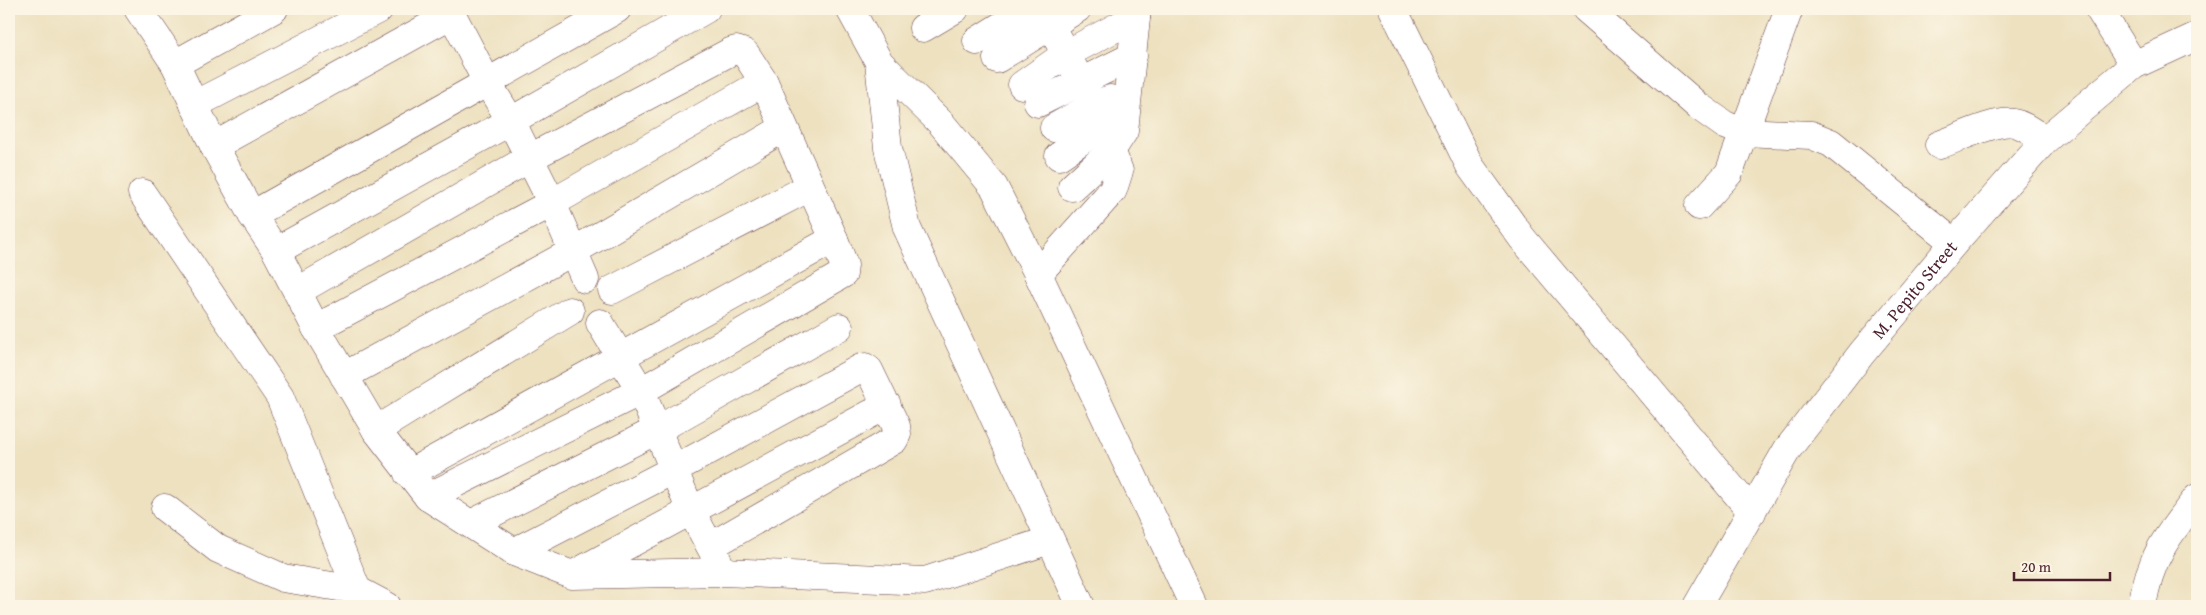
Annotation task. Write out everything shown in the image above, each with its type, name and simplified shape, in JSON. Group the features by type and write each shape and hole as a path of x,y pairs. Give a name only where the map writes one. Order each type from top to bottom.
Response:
{"street":[{"path":"175,64 274,9"},
{"path":"194,105 379,9"},
{"path":"252,215 617,9"},
{"path":"276,251 511,121 706,9"},
{"path":"850,9 879,62 941,123 994,187 1038,274 1194,606"},
{"path":"923,28 955,9"},
{"path":"977,41 1028,9"},
{"path":"997,59 1046,17 1077,9"},
{"path":"1393,9 1470,166 1522,238 1752,512"},
{"path":"1586,9 1698,106 1725,125 1742,132 1811,135 1831,144 1954,243"},
{"path":"1699,206 1729,173 1742,144 1742,132 1790,9"},
{"path":"2099,9 2134,65"},
{"path":"141,10 175,64 214,146 252,215 276,251 316,328 376,430 408,474 428,497 514,552 572,575 723,572 925,581 1050,540"},
{"path":"214,146 450,11 487,82 511,121 528,159 552,203 584,279"},
{"path":"1133,56 1082,82 1030,94 1066,54 1136,13"},
{"path":"1054,128 1102,128 1124,131 1136,13"},
{"path":"1038,274 1113,190 1120,171 1082,82 1046,17"},
{"name":"M. Pepito Street","path":"1697,606 1787,450 1862,353 1954,243 2045,140 2134,65 2197,36"},
{"path":"298,291 528,159 730,52 736,50 745,53 764,82 834,239 844,265 842,274 641,391 428,497"},
{"path":"879,62 888,148 907,228 1081,606"},
{"path":"316,328 552,203 764,82"},
{"path":"1072,187 1102,128 1128,92"},
{"path":"1939,145 1999,124 2012,122 2026,127 2045,140"},
{"path":"344,376 572,252 784,128"},
{"path":"1058,156 1102,128"},
{"path":"612,290 810,187"},
{"path":"142,194 280,397 357,590"},
{"path":"408,474 834,239"},
{"path":"584,279 600,280 612,290 615,298 612,314 600,323 584,324 570,311 569,294 572,287 584,279"},
{"path":"376,430 570,311"},
{"path":"600,323 641,391 690,509 723,572"},
{"path":"471,524 657,430 839,326"},
{"path":"514,552 673,470 861,368 865,367 869,370 896,426 897,434 894,440 711,546"},
{"path":"572,575 690,509 887,405"},
{"path":"2142,606 2146,580 2164,540 2197,498"},
{"path":"165,508 218,549 283,578 357,590 388,606"}]}
